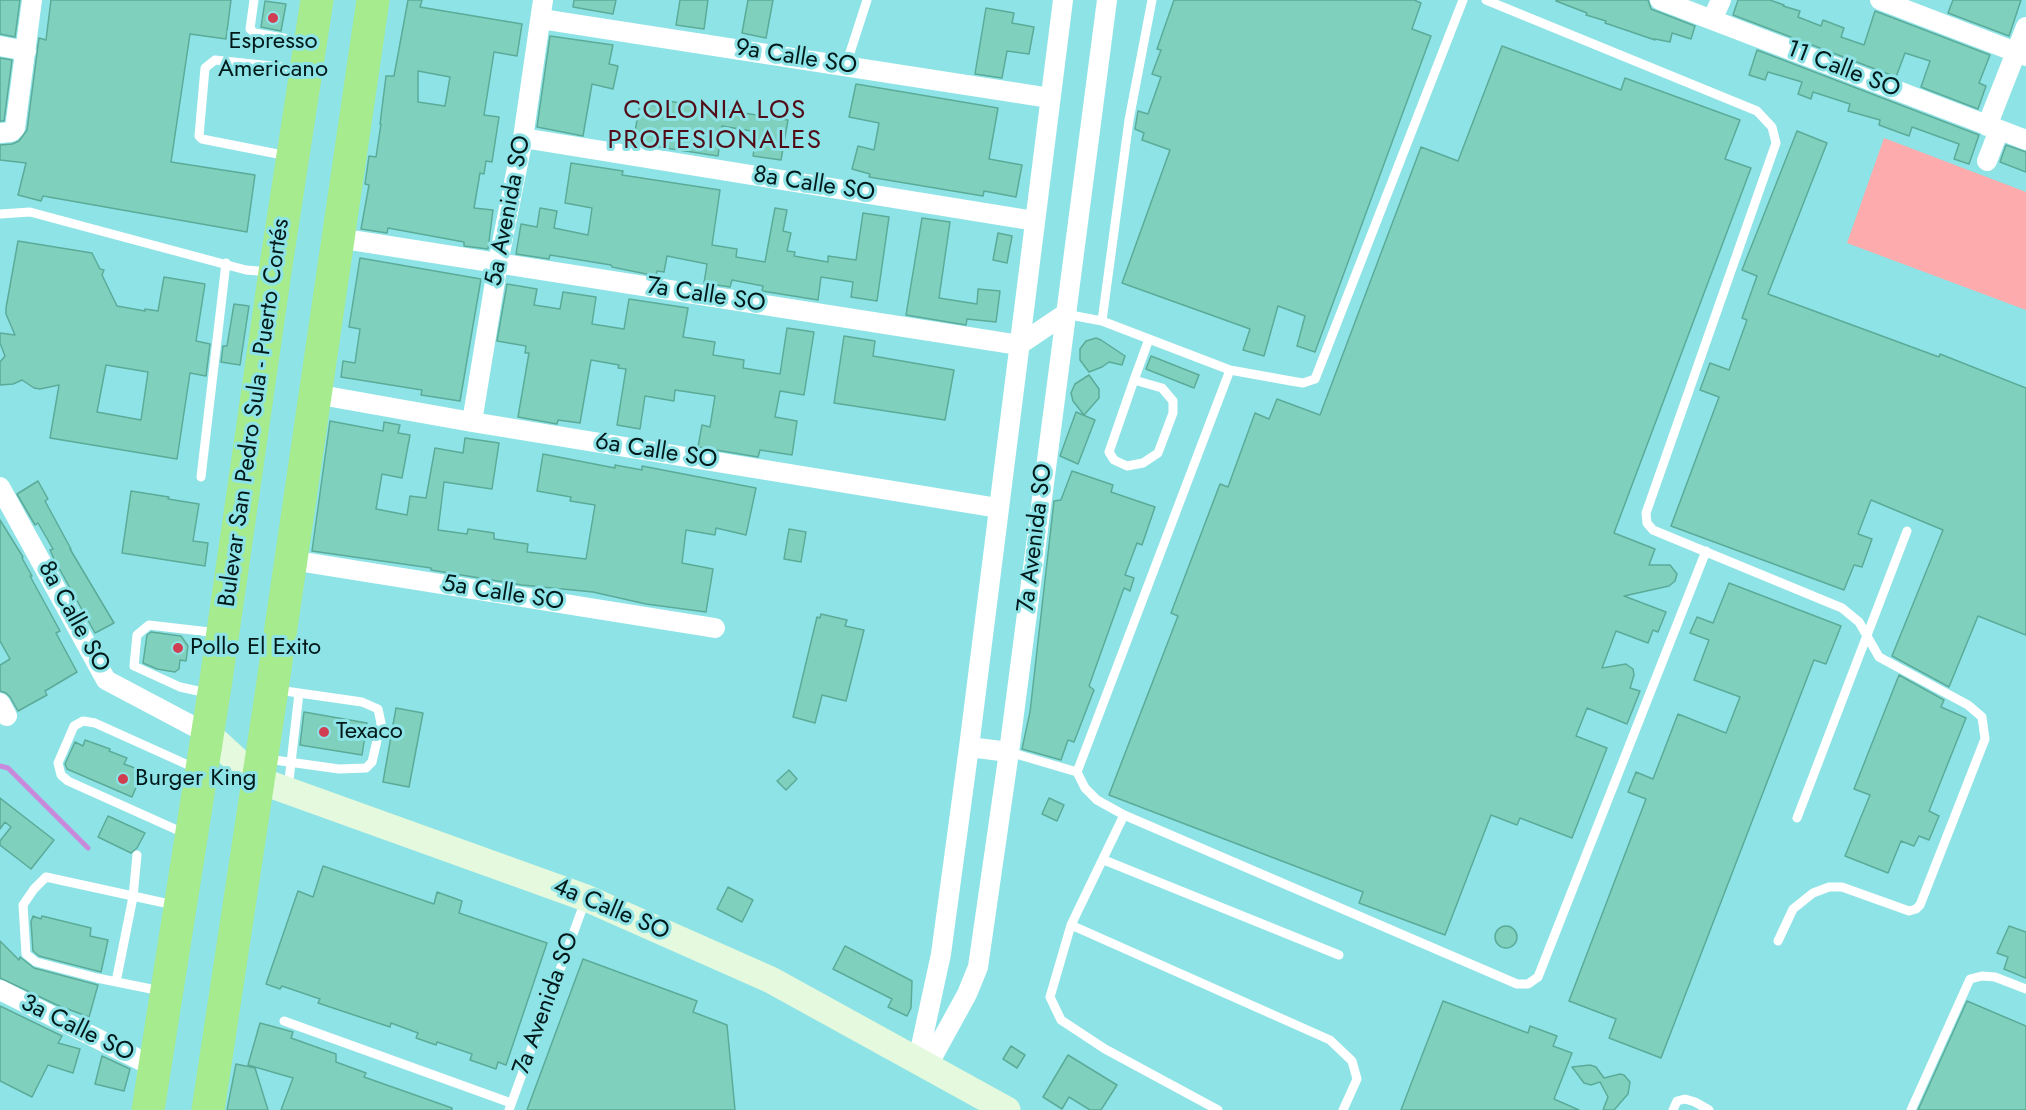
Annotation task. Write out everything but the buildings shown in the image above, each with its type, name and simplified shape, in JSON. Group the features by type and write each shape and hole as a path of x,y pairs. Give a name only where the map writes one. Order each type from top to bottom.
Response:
{"highway":[{"name":"Bulevar San Pedro Sula - Puerto Cortés","path":"148,1110 214,695 317,0"},
{"path":"208,1110 274,772 286,691 291,560 373,0"}],"street":[{"path":"0,133 11,132 15,128 32,0"},
{"name":"7a Avenida SO","path":"923,1063 941,954 969,747 1063,0"},
{"name":"7a Avenida SO","path":"923,1063 967,994 978,967 1009,752 1107,0"},
{"name":"11 Calle SO","path":"1660,0 2026,140"},
{"path":"1712,20 1720,0"},
{"path":"1880,0 2021,54"},
{"name":"9a Calle SO","path":"542,10 846,65 1050,98"},
{"name":"5a Avenida SO","path":"472,422 498,263 523,138 542,10"},
{"path":"1988,161 1993,128 2021,54 2026,27"},
{"path":"0,46 26,51"},
{"name":"8a Calle SO","path":"523,138 1035,220"},
{"name":"7a Calle SO","path":"338,238 1019,345"},
{"path":"1019,345 1065,314"},
{"name":"6a Calle SO","path":"315,394 998,508"},
{"name":"8a Calle SO","path":"1,492 106,680 208,734"},
{"name":"5a Calle SO","path":"291,560 715,628"},
{"name":"4a Calle SO","path":"208,734 274,772 586,898 771,980 1007,1110"},
{"path":"969,747 1009,752"},
{"name":"3a Calle SO","path":"0,990 154,1067"}],"lane":[{"path":"254,0 250,28 309,56"},
{"path":"846,65 867,0"},
{"path":"1102,321 1129,120 1152,0"},
{"path":"1065,314 1102,321 1230,370 1303,383 1315,379 1463,0"},
{"path":"1486,0 1757,111 1772,127 1776,143 1646,513 1647,523 1653,530 1842,608 1859,622 1879,657 1968,705 1982,717 1985,739 1920,905 1909,911 1842,887 1829,887 1813,893 1793,909 1778,941"},
{"path":"294,157 202,140 199,136 205,68 215,60 309,56"},
{"path":"0,214 30,212 246,270 275,272"},
{"path":"201,477 226,263"},
{"path":"1134,380 1162,388 1173,401 1173,413 1158,453 1143,463 1127,466 1114,460 1109,452 1134,380 1149,339"},
{"path":"1077,772 1230,370"},
{"path":"1797,818 1907,531"},
{"path":"1009,752 1077,772 1085,788 1097,800 1124,815 1517,984 1528,984 1538,977 1706,551"},
{"path":"214,695 180,687 134,666 137,635 149,626 223,633"},
{"path":"274,772 366,768 372,762 381,723 378,709 362,702 286,691"},
{"path":"192,836 68,781 61,775 58,764 74,726 83,721 95,723 202,772"},
{"path":"1124,815 1071,925 1050,997 1061,1020 1105,1049 1218,1110"},
{"path":"116,982 133,897 137,855"},
{"path":"1104,860 1339,955"},
{"path":"166,992 36,962 26,954 23,905 46,877 180,907"},
{"name":"7a Avenida SO","path":"510,1106 586,898"},
{"path":"1071,925 1330,1040 1352,1061 1357,1078 1343,1110"},
{"path":"1911,1110 1970,979 1982,975 1995,977 2026,989"},
{"path":"284,1021 510,1106"},
{"path":"1673,1110 1677,1101 1685,1099 1709,1110"}],"shaded area":[{"path":"1884,138 2026,192 2026,310 1847,243"}],"waterway":[{"path":"0,766 8,768 88,848"}],"place":[{"name":"Espresso Americano","path":"273,18"},
{"name":"Pollo El Exito","path":"178,648"},
{"name":"Texaco","path":"324,732"},
{"name":"Burger King","path":"123,779"}],"district":[{"name":"COLONIA LOS PROFESIONALES","path":"715,127"}]}
